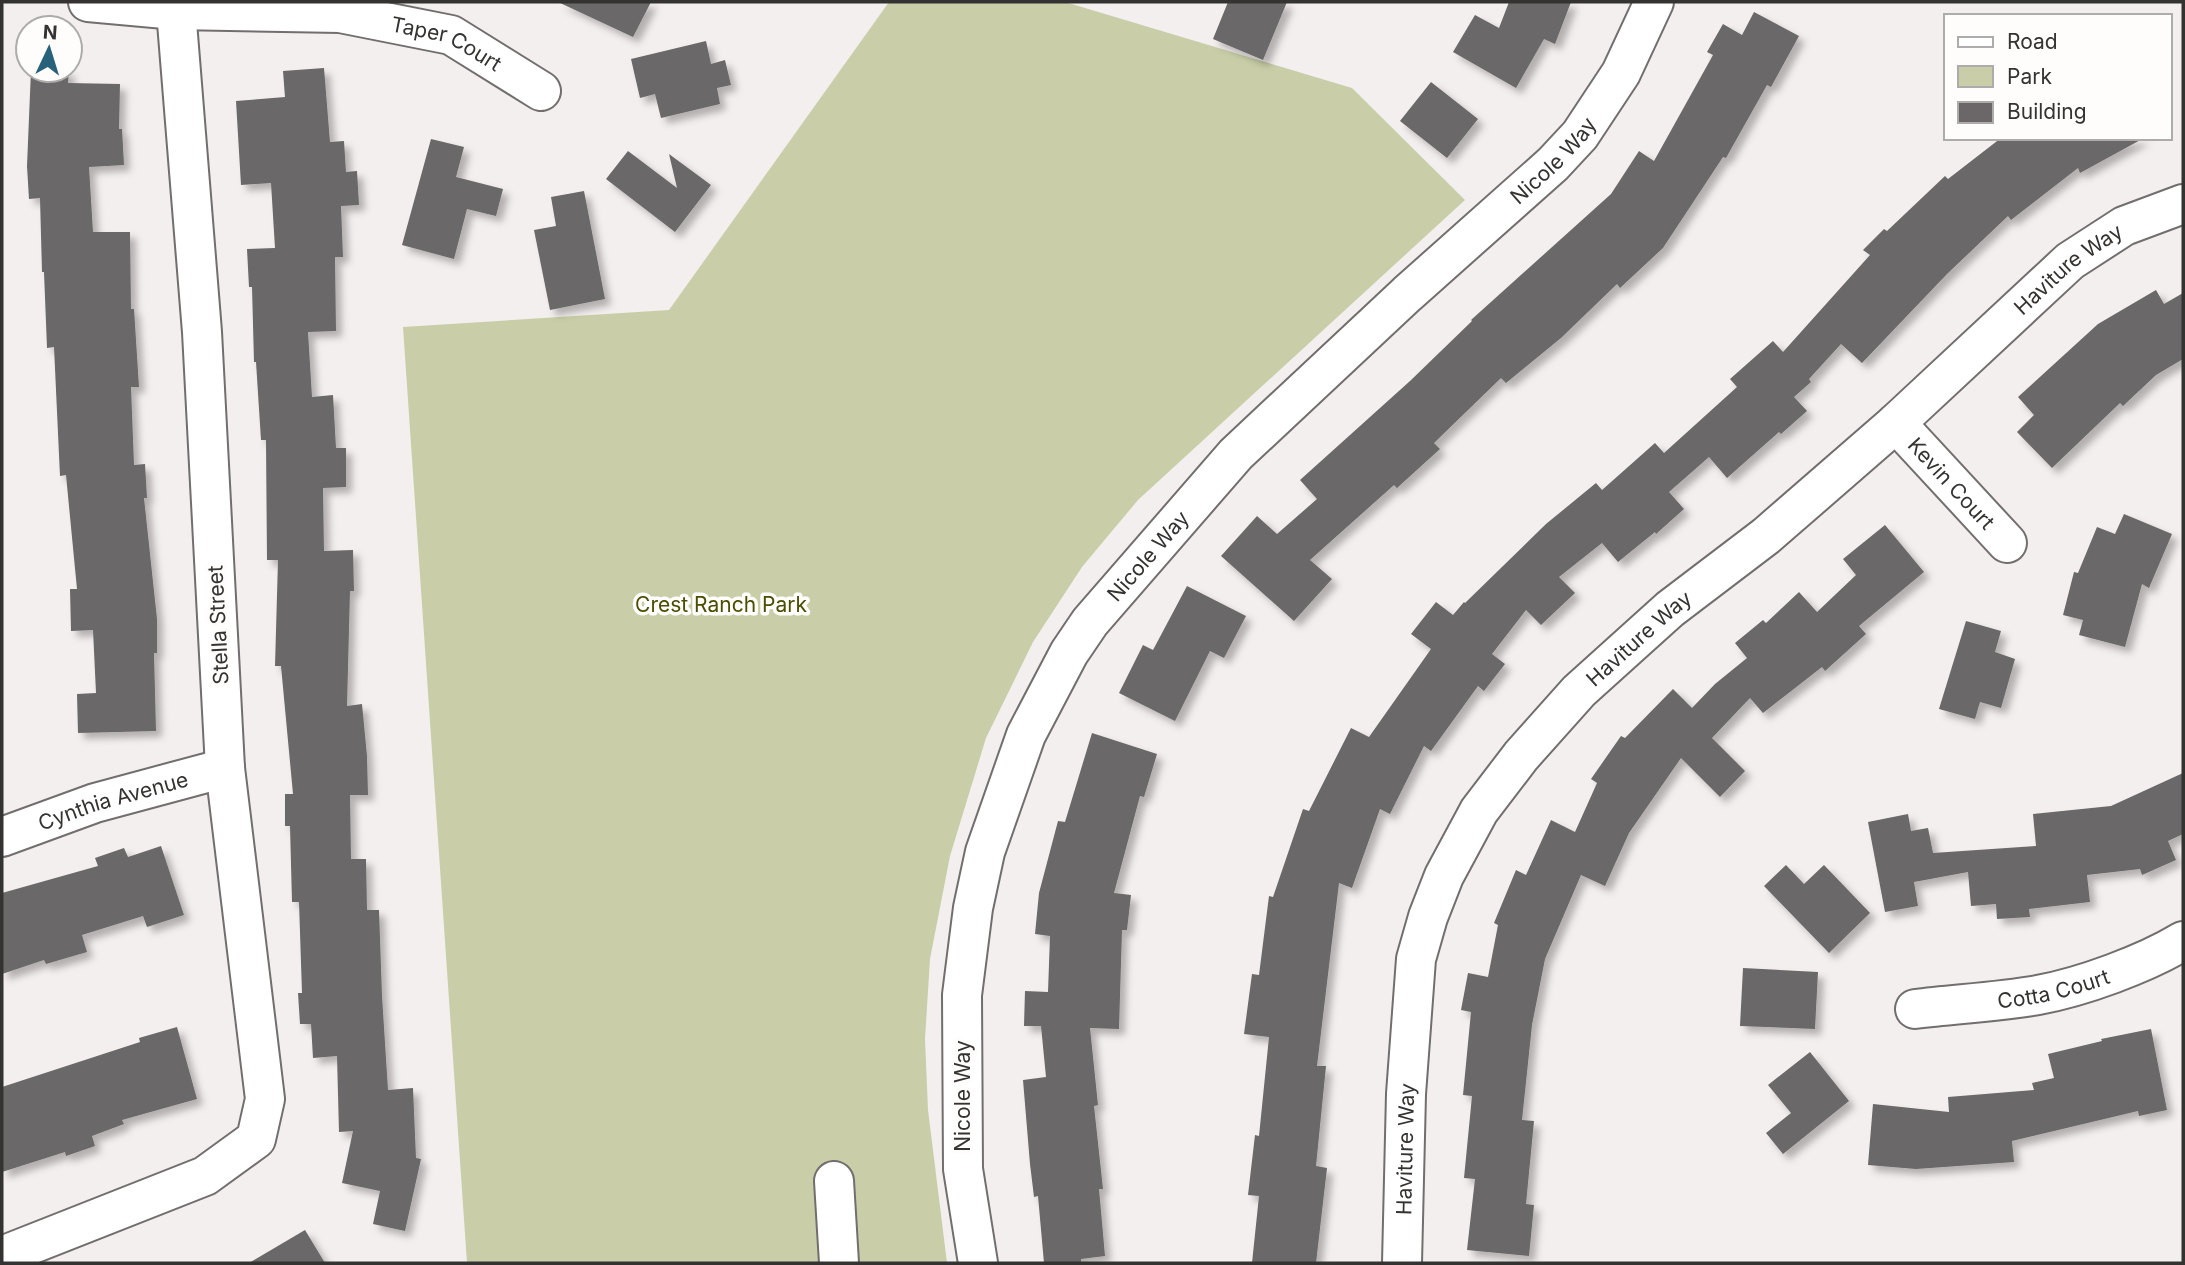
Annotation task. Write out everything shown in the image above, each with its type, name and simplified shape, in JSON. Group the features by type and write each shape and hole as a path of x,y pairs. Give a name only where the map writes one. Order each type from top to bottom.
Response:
{"street":[{"name":"Taper Court","path":"88,2 176,10 340,13 451,35 541,91"},
{"name":"Nicole Way","path":"978,1263 962,1155 962,995 973,908 985,852 1026,734 1069,653 1090,622 1236,454 1407,294 1553,164 1580,135 1621,73 1654,2"},
{"name":"Stella Street","path":"2,1256 205,1176 257,1139 265,1099 225,768 202,332 176,10"},
{"name":"Haviture Way","path":"1402,1263 1406,1094 1416,959 1444,876 1479,811 1521,756 1579,691 1671,609 1766,536 1896,423 2070,261 2124,226 2183,204"},
{"name":"Kevin Court","path":"1896,423 2007,543"},
{"name":"Cynthia Avenue","path":"2,837 95,803 225,768"},
{"name":"Cotta Court","path":"1915,1009 2038,995 2098,978 2162,954 2183,941"},
{"path":"834,1181 839,1263"}],"green space":[{"name":"Crest Ranch Park","path":"889,2 1065,2 1352,88 1465,200 1138,500 1082,567 1033,642 986,738 950,856 930,959 925,1039 928,1110 947,1263 467,1263 403,327 669,310"}],"building":[{"path":"558,2 651,2 633,37"},
{"path":"1228,2 1287,2 1263,60 1213,39"},
{"path":"1509,2 1571,2 1555,44 1544,39 1516,88 1453,52 1475,15 1499,28"},
{"path":"1754,12 1799,36 1771,87 1767,85 1726,158 1723,157 1663,248 1620,288 1617,284 1561,338 1506,383 1501,378 1434,443 1440,449 1397,488 1394,485 1310,560 1332,579 1294,621 1221,556 1257,516 1277,534 1317,499 1300,480 1611,194 1639,151 1654,161 1713,55 1707,52 1723,24 1742,35"},
{"path":"706,41 711,64 725,60 731,85 717,88 720,104 661,118 655,94 640,98 631,59"},
{"path":"324,68 330,142 344,141 346,172 357,171 359,205 341,206 343,257 335,257 336,331 308,332 312,397 333,395 336,448 346,448 346,487 323,488 324,551 353,550 354,591 350,591 347,706 362,704 368,795 350,795 351,859 366,859 367,910 379,910 388,1090 413,1088 416,1158 421,1159 405,1231 373,1224 380,1191 342,1183 353,1131 339,1132 337,1056 313,1058 311,1024 300,1024 298,993 302,993 299,902 292,902 290,826 285,826 285,794 293,794 281,666 275,666 278,560 267,560 266,440 261,440 254,362 252,287 249,287 247,249 275,248 271,183 241,185 236,101 285,97 283,71"},
{"path":"1431,82 1478,119 1447,158 1400,121"},
{"path":"30,84 120,84 119,129 122,129 124,165 89,167 93,232 130,232 131,309 134,309 139,387 131,387 134,465 145,464 147,498 144,498 157,619 157,653 154,653 156,731 78,733 77,694 96,693 93,630 71,631 70,589 77,589 66,475 60,476 54,347 47,348 40,198 29,199 27,166"},
{"path":"431,139 464,147 456,177 503,189 496,216 467,209 454,259 402,245"},
{"path":"1998,140 2140,140 2080,173 2078,168 2011,220 2008,216 1947,274 1862,363 1841,344 1809,379 1811,382 1794,397 1807,411 1727,478 1709,457 1669,492 1684,509 1618,562 1602,543 1559,577 1575,593 1541,625 1526,610 1492,654 1505,664 1484,691 1478,686 1431,751 1424,746 1390,814 1380,809 1352,888 1339,883 1317,1066 1326,1066 1316,1166 1327,1168 1316,1263 1252,1263 1259,1196 1248,1195 1255,1135 1259,1136 1269,1037 1244,1034 1252,974 1259,975 1269,896 1273,897 1303,809 1309,811 1351,728 1369,737 1431,649 1411,634 1436,602 1453,615 1546,524 1596,483 1602,490 1655,443 1664,453 1737,387 1730,379 1773,341 1783,352 1870,255 1863,250 1945,176 1948,179"},
{"path":"628,151 677,188 669,154 711,185 675,232 606,179"},
{"path":"584,191 605,299 550,310 534,230 556,226 551,197"},
{"path":"2156,290 2164,304 2183,293 2183,359 2156,375 2123,406 2120,403 2052,468 2017,432 2034,415 2018,397 2098,324"},
{"path":"2124,514 2172,534 2149,588 2142,584 2125,647 2079,635 2083,620 2063,615 2074,572 2078,573 2097,527 2115,534"},
{"path":"1885,525 1924,572 1859,626 1866,634 1825,671 1822,667 1763,713 1750,698 1712,738 1745,771 1720,797 1681,758 1629,833 1605,886 1581,875 1545,959 1532,1025 1522,1120 1534,1121 1526,1204 1534,1205 1529,1256 1467,1250 1475,1179 1464,1178 1472,1096 1463,1095 1471,1012 1461,1010 1468,973 1488,977 1498,925 1494,923 1516,870 1526,875 1551,820 1575,832 1597,783 1591,779 1621,736 1625,738 1673,689 1692,708 1715,684 1747,658 1735,643 1763,620 1766,623 1799,592 1817,612 1856,575 1843,559"},
{"path":"1187,586 1246,616 1224,658 1210,651 1175,721 1119,693 1143,645 1153,650"},
{"path":"1966,621 2001,631 1995,652 2015,659 2001,708 1980,702 1975,719 1939,709"},
{"path":"1092,733 1157,754 1144,797 1140,796 1114,893 1131,895 1127,930 1122,930 1119,1029 1090,1028 1098,1105 1094,1106 1103,1189 1099,1189 1105,1256 1081,1259 1081,1263 1044,1263 1038,1196 1034,1197 1030,1164 1023,1080 1046,1077 1041,1026 1024,1026 1025,991 1048,992 1050,936 1035,934 1039,893 1058,821 1065,822"},
{"path":"2183,773 2183,834 2168,841 2176,860 2142,875 2140,869 2087,875 2090,902 2029,909 2030,917 1997,919 1996,904 1971,906 1968,872 1914,882 1918,906 1885,912 1868,822 1908,814 1911,831 1928,828 1933,853 2036,846 2033,814 2111,806"},
{"path":"161,846 184,915 147,927 143,916 82,935 87,952 46,964 44,960 2,974 2,893 98,866 95,858 124,848 128,857"},
{"path":"1786,865 1804,884 1824,865 1870,913 1829,953 1764,886"},
{"path":"1743,968 1818,972 1815,1029 1740,1026"},
{"path":"177,1027 197,1099 122,1120 124,1124 92,1136 95,1146 66,1156 65,1152 2,1172 2,1087 140,1042 139,1038"},
{"path":"2151,1029 2167,1110 2139,1116 2138,1111 2012,1141 2014,1162 1916,1169 1868,1165 1873,1104 1949,1112 1948,1097 2034,1090 2032,1083 2054,1078 2048,1054"},
{"path":"1810,1052 1849,1101 1783,1154 1766,1133 1791,1113 1768,1085"},
{"path":"305,1230 325,1263 249,1263"}]}
